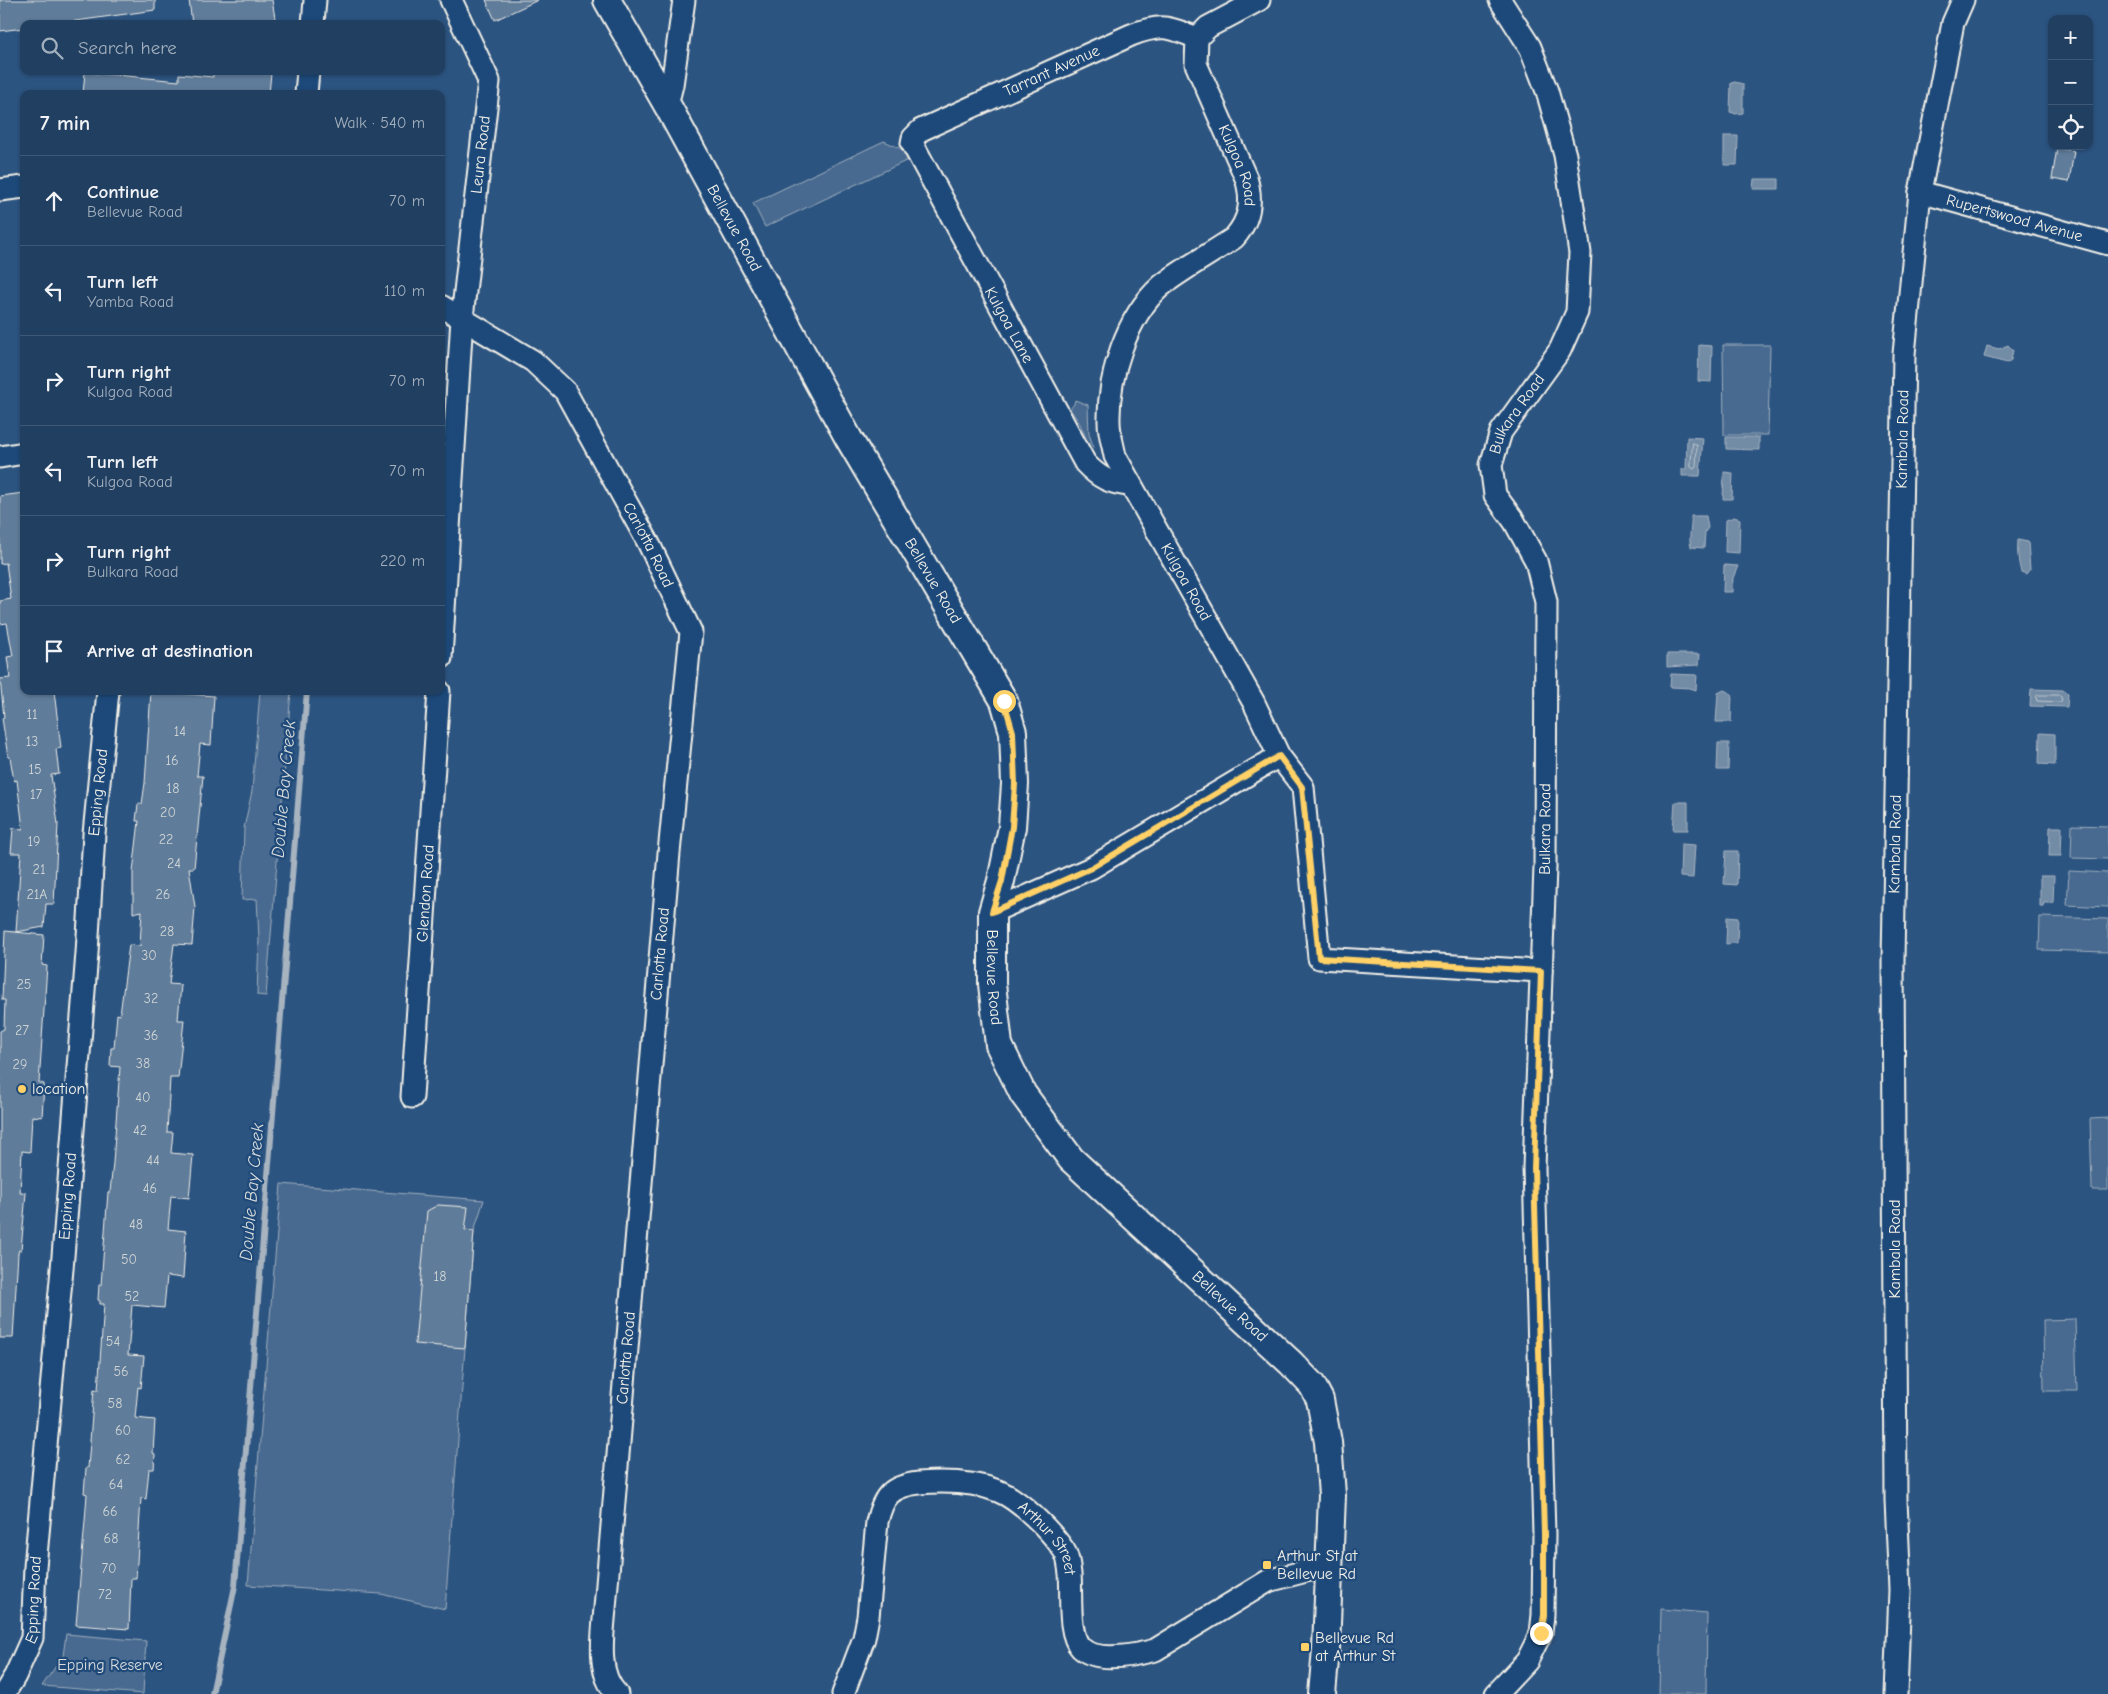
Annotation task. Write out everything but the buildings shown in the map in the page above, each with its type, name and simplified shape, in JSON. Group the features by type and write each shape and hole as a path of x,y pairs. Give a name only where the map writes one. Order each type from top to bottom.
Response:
{"street":[{"path":"312,20 315,0"},
{"name":"Leura Road","path":"451,0 489,81 462,318"},
{"name":"Bellevue Road","path":"607,0 667,105 849,439 1004,701 1013,732 1015,784 1012,827 1002,881 992,912 992,984 999,1044 1023,1094 1071,1159 1291,1363 1312,1385 1320,1400 1328,1442 1332,1495 1326,1649 1322,1694"},
{"path":"667,105 672,85 684,0"},
{"path":"1197,38 1208,27 1259,0"},
{"name":"Bulkara Road","path":"1496,1694 1527,1661 1541,1633 1544,1615 1544,1534 1534,1168 1545,867 1546,602 1536,561 1514,521 1494,495 1491,465 1502,432 1560,350 1576,312 1580,253 1565,155 1546,91 1530,47 1500,0"},
{"name":"Kambala Road","path":"1896,1694 1900,1590 1896,1500 1893,950 1904,354 1920,192 1953,23 1963,0"},
{"name":"Tarrant Avenue","path":"913,138 922,130 1130,35 1160,27 1174,28 1197,38"},
{"name":"Kulgoa Road","path":"1197,38 1196,64 1246,178 1250,190 1249,209 1244,227 1234,238 1160,287 1135,320 1120,353 1110,393 1109,423 1115,456 1254,703 1279,756 1302,787 1319,958 1541,971"},
{"path":"306,90 308,75"},
{"name":"Kulgoa Lane","path":"913,138 913,147 1085,463 1095,474 1106,480 1117,485 1131,485"},
{"path":"0,190 20,188"},
{"name":"Rupertswood Avenue","path":"1920,192 2108,244"},
{"name":"Carlotta Road","path":"445,308 532,361 566,391 648,542 691,632 669,853 604,1608 602,1647 605,1674 610,1688 617,1694"},
{"path":"445,593 462,318"},
{"path":"0,457 20,454"},
{"name":"Epping Road","path":"4,1694 15,1676 32,1638 35,1568 62,1269 87,953 94,834 108,695"},
{"name":"Glendon Road","path":"412,1097 439,695"},
{"path":"992,912 1091,868 1279,756"},
{"name":"Arthur Street","path":"842,1694 864,1638 868,1617 876,1522 880,1508 889,1494 903,1485 942,1482 972,1484 998,1491 1013,1499 1036,1519 1064,1550 1070,1574 1072,1624 1075,1636 1081,1648 1093,1655 1138,1654 1155,1650 1268,1581 1310,1570 1328,1569"}],"green space":[{"path":"884,141 902,149 908,160 765,227 753,203"},
{"path":"1723,345 1770,345 1768,435 1724,435"},
{"path":"1075,400 1088,405 1089,434 1094,448 1091,450 1080,424 1070,409"},
{"path":"260,695 291,695 266,996 257,995 259,938 257,899 242,900 244,828 252,791"},
{"path":"2072,825 2108,826 2108,859 2071,858"},
{"path":"2069,871 2108,873 2108,907 2067,905"},
{"path":"2040,917 2108,919 2108,952 2039,950"},
{"path":"2108,1118 2108,1190 2092,1190 2090,1119"},
{"path":"281,1184 484,1200 474,1231 445,1609 381,1594 248,1585"},
{"path":"2075,1319 2077,1391 2044,1391 2043,1320"},
{"path":"1661,1609 1707,1613 1706,1694 1659,1694"},
{"name":"Epping Reserve","path":"66,1634 146,1641 143,1694 42,1686 63,1656"}],"water":[{"path":"1731,83 1743,84 1743,113 1736,114 1730,112"},
{"path":"1724,136 1738,136 1737,165 1724,165"},
{"path":"1754,179 1779,179 1779,189 1753,189"},
{"path":"1699,345 1712,346 1711,382 1698,381"},
{"path":"2008,345 2013,350 2011,360 2007,363 1984,357 1987,346 1999,349"},
{"path":"1687,437 1703,438 1700,476 1682,476 1682,469 1686,469"},
{"path":"1726,437 1759,437 1759,450 1726,449"},
{"path":"1724,472 1733,473 1732,499 1723,499"},
{"path":"1691,516 1706,516 1708,528 1705,532 1704,548 1691,547"},
{"path":"1734,517 1740,519 1739,553 1725,552 1726,520"},
{"path":"2018,540 2028,542 2030,569 2026,574 2021,572 2020,568"},
{"path":"1724,565 1738,566 1733,578 1732,592 1723,592"},
{"path":"1667,654 1700,654 1699,665 1667,667"},
{"path":"1671,674 1697,675 1696,690 1670,687"},
{"path":"2031,689 2063,690 2068,694 2067,707 2030,706"},
{"path":"1724,690 1732,694 1731,722 1716,722 1718,693"},
{"path":"2040,733 2055,734 2055,765 2039,764"},
{"path":"1718,743 1729,743 1728,770 1717,770"},
{"path":"1675,802 1688,802 1688,830 1673,830"},
{"path":"2050,827 2062,827 2061,856 2049,856"},
{"path":"1681,844 1695,845 1693,878 1680,877"},
{"path":"1726,851 1738,851 1737,885 1724,884"},
{"path":"2040,876 2054,876 2053,903 2044,903 2043,906 2040,906"},
{"path":"1727,917 1738,918 1737,943 1726,944"}],"waterway":[{"name":"Double Bay Creek","path":"212,1694 235,1586 307,695"}],"place":[{"name":"location","path":"22,1089"},
{"name":"Arthur St at Bellevue Rd","path":"1267,1565"},
{"name":"Bellevue Rd at Arthur St","path":"1305,1647"}],"route":[{"path":"1004,701 1013,732 1015,784 1012,827 1002,881 992,912 1091,868 1279,756 1302,787 1319,958 1541,971 1534,1168 1544,1534 1544,1615 1541,1633"}]}
